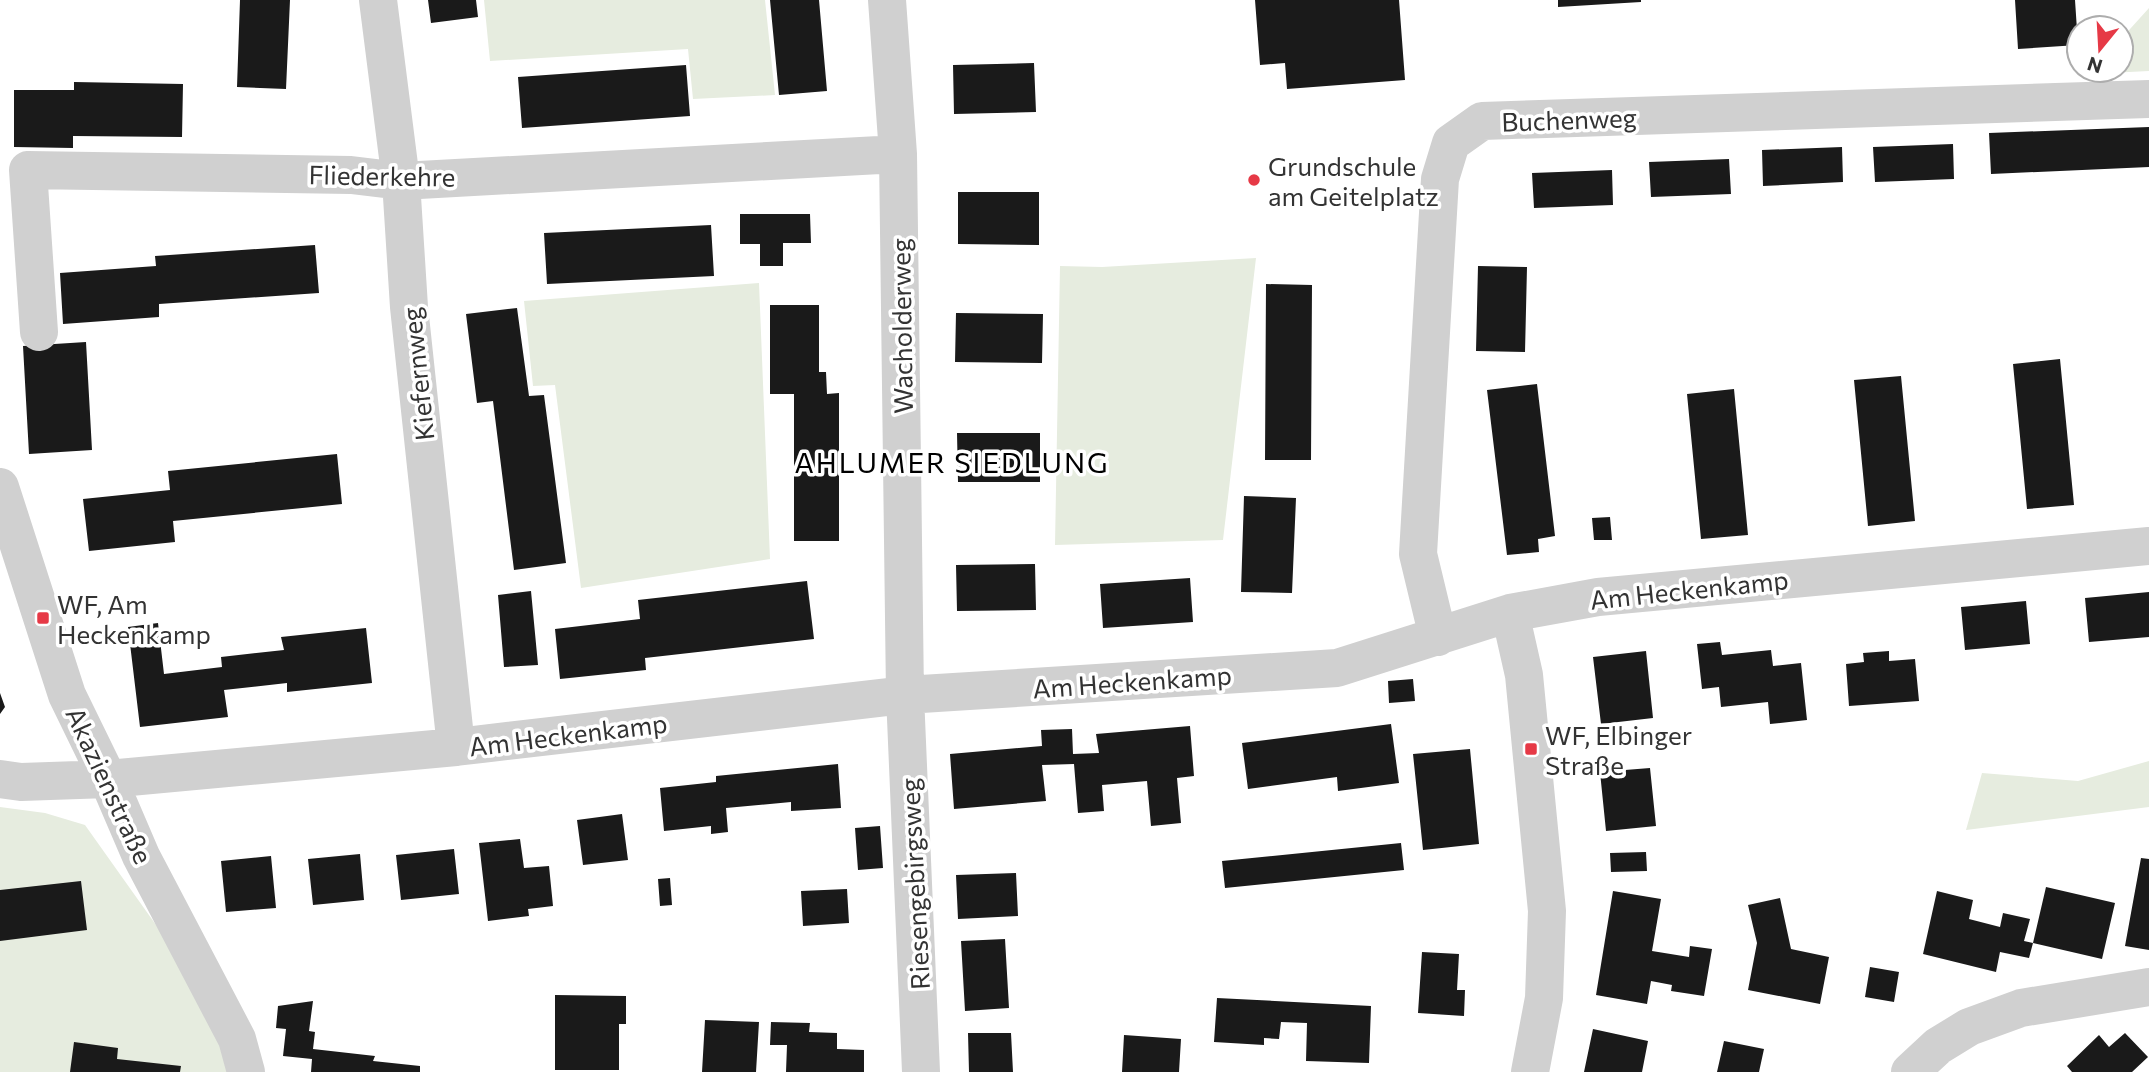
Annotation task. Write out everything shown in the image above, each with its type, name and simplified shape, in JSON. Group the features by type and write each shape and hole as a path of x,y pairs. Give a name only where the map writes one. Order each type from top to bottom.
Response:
{"street":[{"name":"Kiefernweg","path":"378,0 401,181 409,307 456,747"},
{"name":"Wacholderweg","path":"887,0 898,154 905,695"},
{"name":"Buchenweg","path":"1438,637 1418,554 1440,179 1451,143 1482,121 2149,99"},
{"name":"Fliederkehre","path":"39,332 28,170 351,175 401,181 898,154"},
{"name":"Akazienstraße","path":"0,487 68,695 141,856 237,1039 246,1072"},
{"name":"Am Heckenkamp","path":"0,779 21,782 108,779 456,747 905,695 1337,668 1510,613 1598,597 2149,546"},
{"path":"1510,613 1524,676 1546,911 1544,998 1530,1072"},
{"name":"Riesengebirgsweg","path":"905,695 921,1072"},
{"path":"1910,1072 1938,1046 1969,1027 2021,1008 2149,987"}],"shaded area":[{"path":"484,0 765,0 775,95 693,99 688,49 490,61"},
{"path":"2149,8 2149,71 2135,72 2135,24"},
{"path":"1256,258 1223,540 1055,545 1060,266 1102,267"},
{"path":"759,283 770,559 581,588 555,385 533,386 524,301"},
{"path":"2149,761 2149,807 1966,830 1982,773 2078,781"},
{"path":"0,807 45,813 85,825 237,1039 246,1072 0,1072"}],"building":[{"path":"240,0 290,0 286,89 237,87"},
{"path":"428,0 476,0 478,17 431,23"},
{"path":"770,0 819,0 827,91 779,95"},
{"path":"1255,0 1399,0 1405,80 1287,89 1285,63 1260,65"},
{"path":"1558,0 1641,0 1641,2 1558,7"},
{"path":"2015,0 2075,0 2076,14 2065,14 2065,46 2018,49"},
{"path":"1034,63 1036,112 954,114 953,65"},
{"path":"686,65 690,116 522,128 518,77"},
{"path":"74,82 183,84 182,137 73,136 73,148 14,147 14,90 74,90"},
{"path":"2149,127 2149,167 1991,174 1989,133"},
{"path":"1953,144 1954,179 1875,182 1873,147"},
{"path":"1842,147 1843,182 1763,186 1762,150"},
{"path":"1729,159 1731,194 1651,197 1649,162"},
{"path":"1612,170 1613,205 1534,208 1532,173"},
{"path":"958,192 1039,192 1039,245 958,244"},
{"path":"740,214 810,214 811,243 783,243 783,266 760,266 760,244 740,244"},
{"path":"711,225 714,276 547,284 544,233"},
{"path":"315,245 319,293 159,304 159,317 63,324 60,273 156,266 155,256"},
{"path":"1478,266 1527,267 1525,352 1476,351"},
{"path":"1266,284 1312,285 1311,460 1265,460"},
{"path":"770,305 819,305 819,372 826,372 827,394 839,393 839,541 794,541 794,394 770,394"},
{"path":"517,308 529,396 544,395 566,563 514,570 493,401 477,403 466,314"},
{"path":"956,313 1043,314 1042,363 955,362"},
{"path":"86,342 92,450 29,454 23,346"},
{"path":"2060,359 2074,505 2027,509 2013,364"},
{"path":"1901,376 1915,521 1868,526 1854,380"},
{"path":"1537,384 1555,536 1538,539 1539,552 1507,555 1487,390"},
{"path":"1734,389 1748,535 1701,539 1687,394"},
{"path":"957,433 1040,433 1040,482 958,482"},
{"path":"337,454 342,504 173,521 175,542 89,551 83,499 170,490 168,471"},
{"path":"1244,496 1296,498 1292,593 1241,592"},
{"path":"1610,517 1612,540 1594,540 1592,518"},
{"path":"1035,564 1036,610 957,611 956,565"},
{"path":"1190,578 1193,622 1103,628 1100,584"},
{"path":"807,581 814,639 645,658 646,670 560,679 555,629 640,619 638,600"},
{"path":"531,591 538,665 504,667 498,595"},
{"path":"2149,592 2149,637 2089,642 2085,598"},
{"path":"2026,601 2030,644 1965,650 1961,607"},
{"path":"158,623 164,674 222,667 221,657 284,650 281,637 366,628 372,683 287,692 287,683 224,690 228,717 140,727 128,627"},
{"path":"1720,642 1722,655 1771,650 1773,666 1801,663 1807,720 1770,724 1768,702 1721,707 1719,687 1702,689 1697,644"},
{"path":"1646,651 1653,718 1601,724 1593,657"},
{"path":"1889,651 1889,661 1915,659 1919,701 1849,706 1846,664 1864,662 1863,653"},
{"path":"1413,679 1415,701 1389,703 1388,681"},
{"path":"0,693 5,707 0,714"},
{"path":"1391,724 1399,783 1338,791 1337,777 1248,789 1242,743"},
{"path":"1190,726 1194,776 1177,778 1181,823 1151,826 1147,781 1102,785 1104,811 1078,813 1074,764 1042,765 1046,801 954,809 950,754 1042,746 1041,730 1072,729 1073,754 1099,753 1096,734"},
{"path":"1470,749 1479,844 1423,850 1413,754"},
{"path":"838,764 841,808 791,811 791,802 726,808 728,832 711,834 711,826 664,831 660,788 716,782 716,776"},
{"path":"1650,768 1656,826 1606,831 1600,772"},
{"path":"622,814 628,860 583,865 577,820"},
{"path":"880,826 883,868 858,870 855,828"},
{"path":"520,839 524,868 549,866 553,906 528,909 529,916 488,921 479,843"},
{"path":"1401,843 1404,870 1225,888 1222,861"},
{"path":"454,849 459,894 401,900 396,855"},
{"path":"1646,852 1647,871 1611,872 1610,853"},
{"path":"360,854 364,900 313,905 308,859"},
{"path":"271,856 276,908 226,912 221,861"},
{"path":"2141,858 2149,859 2149,950 2125,946"},
{"path":"1016,873 1018,916 958,919 956,875"},
{"path":"670,878 672,905 660,906 658,879"},
{"path":"81,881 87,930 0,941 0,890"},
{"path":"2046,887 2115,903 2102,959 2033,943"},
{"path":"847,889 849,923 803,926 801,891"},
{"path":"1613,891 1661,899 1652,951 1689,957 1690,946 1712,949 1704,996 1671,991 1672,985 1651,981 1647,1004 1596,995"},
{"path":"1937,891 1973,900 1969,919 2000,927 2003,913 2030,919 2024,941 2033,943 2029,958 2000,952 1996,972 1923,954"},
{"path":"1780,898 1791,949 1829,957 1820,1004 1748,990 1757,943 1748,905"},
{"path":"1005,939 1009,1008 965,1011 961,941"},
{"path":"1422,952 1459,954 1457,990 1465,990 1464,1016 1418,1013"},
{"path":"1870,967 1899,972 1894,1002 1865,997"},
{"path":"555,995 626,996 626,1024 619,1024 619,1070 555,1070"},
{"path":"1217,998 1371,1006 1369,1063 1306,1061 1307,1023 1281,1022 1279,1039 1264,1038 1264,1045 1214,1042"},
{"path":"313,1001 309,1031 315,1032 313,1049 375,1056 373,1061 420,1066 420,1072 311,1072 312,1059 283,1056 286,1029 276,1028 278,1006"},
{"path":"705,1020 759,1022 756,1072 702,1072"},
{"path":"771,1022 810,1023 809,1032 837,1033 837,1049 864,1050 864,1072 786,1072 787,1045 770,1045"},
{"path":"1593,1029 1648,1041 1642,1072 1584,1072"},
{"path":"968,1033 1011,1033 1013,1072 969,1072"},
{"path":"2125,1033 2148,1057 2132,1072 2072,1072 2067,1066 2099,1035 2109,1047"},
{"path":"1124,1035 1181,1039 1179,1072 1122,1072"},
{"path":"1724,1041 1764,1049 1759,1072 1717,1072"},
{"path":"74,1042 118,1048 117,1059 181,1066 180,1072 70,1072"}],"place":[{"name":"Grundschule am Geitelplatz","path":"1254,180"},
{"name":"WF, Am Heckenkamp","path":"43,618"},
{"name":"WF, Elbinger Straße","path":"1531,749"}],"district":[{"name":"AHLUMER SIEDLUNG","path":"952,462"}]}
